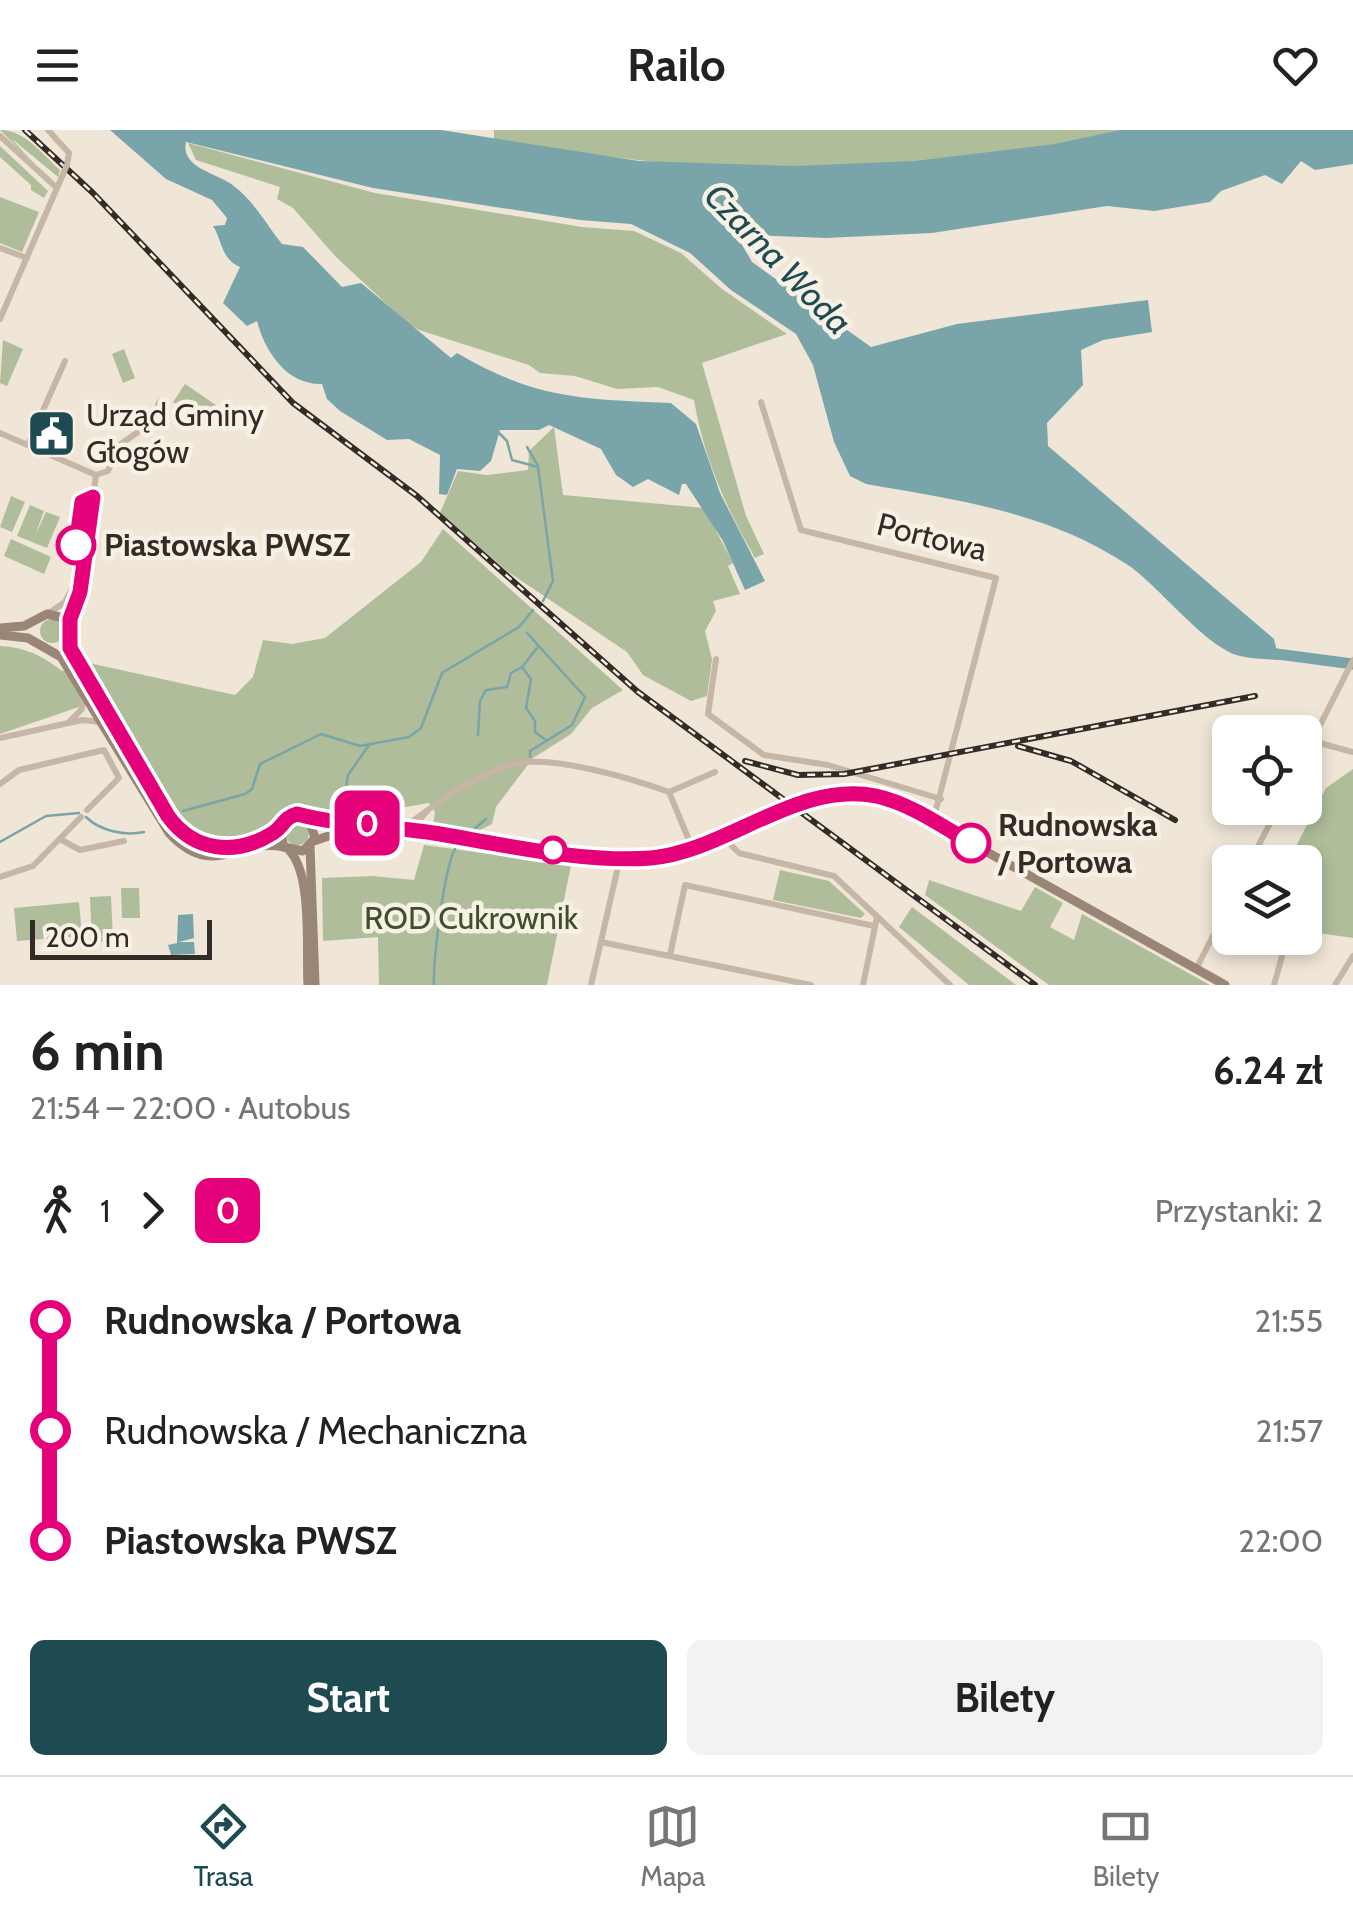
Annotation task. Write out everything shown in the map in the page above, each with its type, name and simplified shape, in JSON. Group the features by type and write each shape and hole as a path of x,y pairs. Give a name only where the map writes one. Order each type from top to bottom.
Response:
{"main road":[{"path":"37,642 34,628 43,616"},
{"path":"0,632 43,616 61,616 79,668 182,835 204,846 226,848 279,827 290,816 620,858 692,850 809,802 836,795 877,796 933,821 1225,985"},
{"path":"0,632 37,642 60,657 169,833 185,848 220,857 267,845 300,852 336,830 439,834 461,839"},
{"path":"49,650 61,648 69,633"},
{"path":"309,820 316,831 312,844 316,985"},
{"path":"279,827 302,875 308,985"}],"street":[{"path":"0,319 65,169 68,151 48,130"},
{"path":"0,136 58,188"},
{"path":"0,248 27,258"},
{"path":"28,444 65,361"},
{"path":"0,433 96,475 108,471 123,442 148,425 160,401"},
{"name":"Portowa","path":"760,402 801,530 996,578 942,799 933,821"},
{"path":"69,633 96,475"},
{"path":"43,616 66,602 80,572"},
{"path":"716,659 708,714 757,751 828,765 942,799"},
{"path":"1322,722 1353,660"},
{"path":"60,725 82,709 78,684"},
{"path":"0,738 87,720 104,724"},
{"path":"1322,744 1353,752"},
{"path":"0,784 19,770 104,750 119,778 33,866 0,878"},
{"path":"408,832 428,809 522,762 552,762 669,792 715,772"},
{"path":"669,792 692,850"},
{"path":"408,832 428,809"},
{"path":"428,809 426,824 439,834"},
{"path":"724,838 739,852 834,876 950,985"},
{"path":"60,839 80,850 124,841"},
{"path":"591,985 620,858"},
{"path":"670,955 685,885 874,926"},
{"path":"862,985 877,917"},
{"path":"1196,969 1212,938"},
{"path":"601,942 810,985"},
{"path":"1274,985 1282,955"},
{"path":"1335,985 1353,956"}],"green space":[{"path":"0,130 33,144 60,170 58,177 11,138 36,166"},
{"path":"494,130 1120,130 1006,153 817,168 694,165 619,158 494,139"},
{"path":"188,143 375,193 582,227 634,231 681,253 722,289 787,334 702,363 746,516 764,554 755,558 725,500 710,462 694,400 658,387 617,389 575,376 540,373 529,365 419,330 336,257 293,208 277,199 280,187 196,160"},
{"path":"0,146 48,191 44,198 31,190 31,185 0,157"},
{"path":"0,197 39,212 22,252 0,243"},
{"path":"3,340 23,349 7,386 0,383"},
{"path":"124,349 135,378 123,383 112,354"},
{"path":"185,384 216,405 204,423 173,402"},
{"path":"554,427 563,495 704,508 733,563 728,566 740,594 713,601 716,611 705,631 712,659 707,696 691,701 643,675 627,652 507,571 440,513 458,471 487,475 528,470 529,451"},
{"path":"11,496 25,502 12,532 0,527"},
{"path":"30,505 44,511 35,536 46,512 60,517 47,548 17,536"},
{"path":"443,529 623,690 592,708 571,734 533,758 496,807 492,824 476,832 433,824 435,812 429,803 354,816 318,813 293,805 248,834 226,836 205,832 186,823 108,697 0,734 0,646 33,653 62,671 89,663 235,695 253,677 263,640 292,644 325,638 421,562"},
{"path":"11,539 51,557 44,574 4,556"},
{"path":"52,619 64,631 52,643 40,631"},
{"path":"1353,769 1353,938 1322,933 1322,845 1297,845 1307,825 1322,825 1322,796 1326,788"},
{"path":"297,821 309,833 297,845 285,833"},
{"name":"ROD Cukrownik","path":"424,845 571,865 547,985 379,985 378,937 323,941 322,878 373,876 414,880"},
{"path":"780,870 829,881 865,914 861,918 773,900"},
{"path":"929,880 1021,911 1035,887 1063,903 1050,927 1074,940 1082,914 1210,985 1049,985 925,895"},
{"path":"121,888 139,888 140,918 122,918"},
{"path":"111,896 113,941 92,942 90,897"},
{"path":"79,902 82,936 17,941 14,908"},
{"path":"912,907 1016,985 969,985 899,927"}],"water":[{"path":"110,130 441,130 639,161 795,166 915,161 1055,144 1120,130 1353,130 1353,164 1315,170 1301,161 1282,184 1265,175 1221,191 1210,202 1154,211 1107,206 932,233 826,238 749,235 741,243 752,262 871,347 957,324 1148,300 1152,332 1103,340 1081,350 1083,385 1047,423 1048,446 1274,639 1279,660 1227,651 1128,565 1066,532 1001,511 866,484 850,476 834,442 813,365 796,334 731,290 690,253 631,224 580,220 373,188 186,142 189,158 242,193 282,244 303,247 342,287 361,283 451,358 457,353 511,380 560,394 671,403 696,424 720,493 765,581 745,590 723,541 686,484 682,484 679,495 648,479 633,487 616,475 601,449 549,425 539,430 500,430 491,461 480,471 457,469 447,495 439,494 440,455 409,439 387,440 340,411 327,399 322,384 298,379 279,364 257,321 247,326 223,303 240,267 225,254 213,226 225,225 227,218 212,200 166,179"},
{"path":"193,914 194,938 179,942 194,942 195,954 171,955 168,945 177,943 178,915"}],"waterway":[{"path":"499,433 507,441 512,460 538,467 553,581 543,601"},
{"path":"527,447 538,466"},
{"path":"183,811 245,794 252,789 260,764 321,734 360,746 409,737 421,728 442,673 519,627 533,610"},
{"path":"527,633 585,697 572,725 530,751 530,757"},
{"path":"537,648 522,667 531,679 526,708 535,721 535,732 547,741"},
{"name":"Czarna Woda","path":"1263,652 1353,664"},
{"path":"478,735 480,701 486,690 507,687 511,673 522,667"},
{"path":"343,806 348,775 369,745"},
{"path":"0,842 46,816 79,813"},
{"path":"86,817 113,831 144,832"},
{"path":"473,830 486,819"},
{"path":"434,985 440,915 455,849"}],"railway":[{"path":"25,130 93,193 293,403 417,496 638,692 1035,985"},
{"path":"745,761 798,775 844,774 1255,696"},
{"path":"1018,746 1071,761 1175,820"}],"bus line":[{"name":"0","path":"76,545 82,502 93,497 80,592 70,619 68,638 73,658 168,816 182,835 204,846 226,848 264,836 297,814 320,822 350,821 461,839 649,858 692,850 809,802 850,794 890,800 971,843"}],"place":[{"name":"Urząd Gminy Głogów","path":"51,433"},
{"name":"Piastowska PWSZ","path":"76,545"},
{"name":"Rudnowska / Portowa","path":"971,843"}]}
